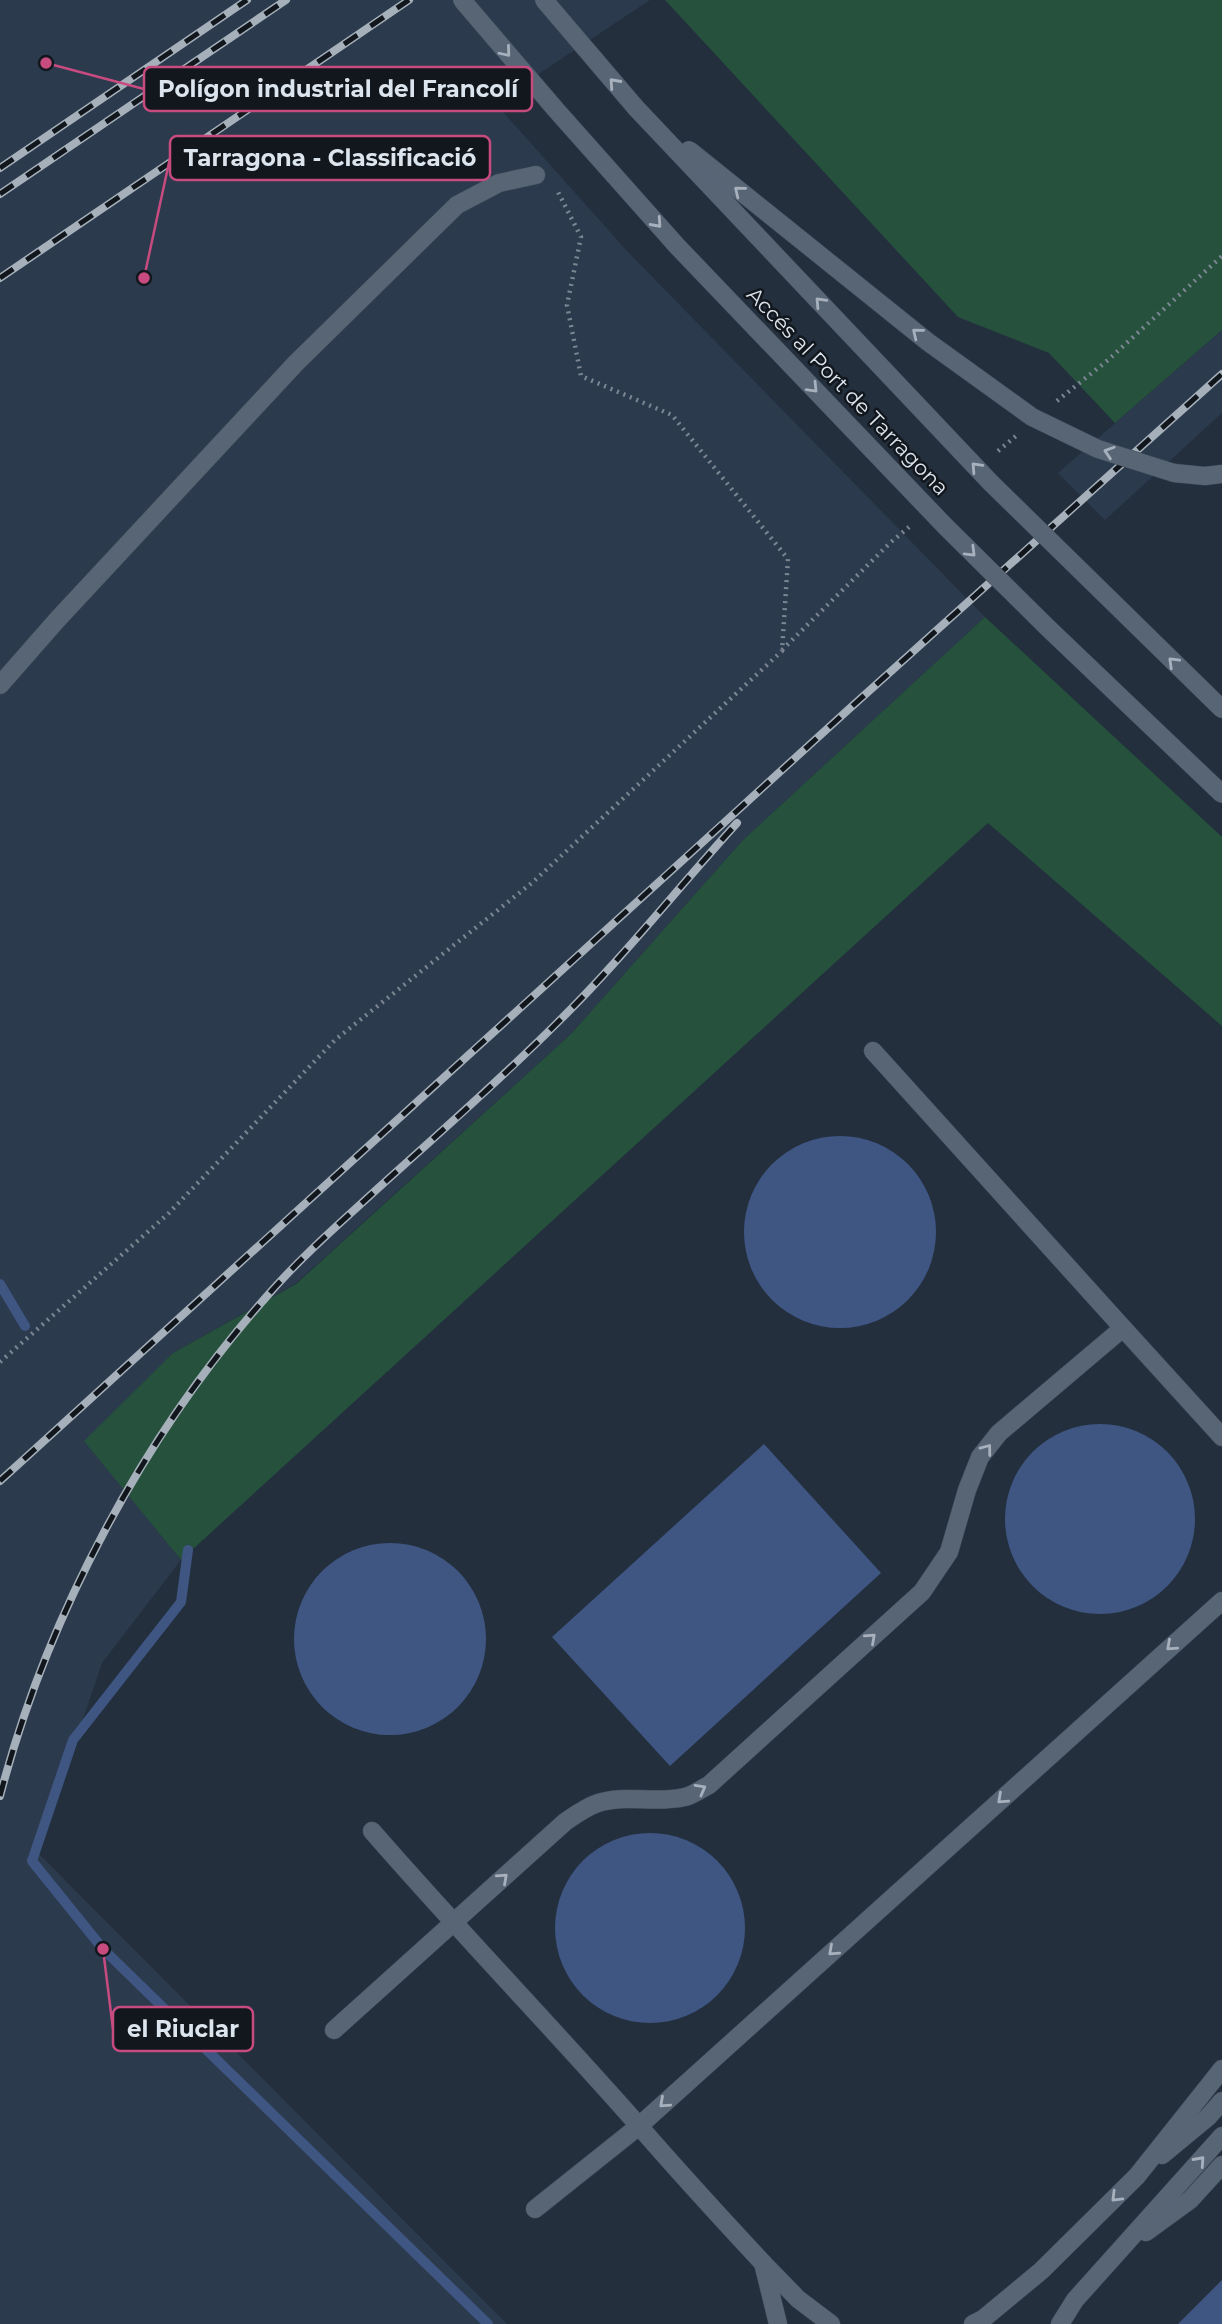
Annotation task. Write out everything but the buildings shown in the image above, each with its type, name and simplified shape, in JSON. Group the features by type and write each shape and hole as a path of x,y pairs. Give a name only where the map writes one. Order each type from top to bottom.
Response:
{"street":[{"name":"Accés al Port de Tarragona","path":"462,0 677,246 945,526 1222,794"},
{"name":"Accés al Port de Tarragona","path":"544,0 636,108 991,483 1222,709"},
{"path":"636,108 928,342 1032,417 1098,449 1174,473 1205,476 1222,474"},
{"path":"0,685 296,363 457,205 499,183 536,175"},
{"path":"873,1051 1222,1437"},
{"path":"334,2030 565,1822 583,1810 597,1803 613,1800 686,1797 709,1786 922,1592 949,1552 967,1490 980,1457 999,1433 1123,1328"},
{"path":"535,2209 639,2126 1222,1601"},
{"path":"372,1831 673,2167 798,2299 831,2324"},
{"path":"1137,2176 1222,2069"},
{"path":"973,2324 983,2319 1041,2271 1137,2176 1208,2117 1222,2101"},
{"path":"1060,2324 1075,2300 1222,2136"},
{"path":"1115,2255 1190,2200 1222,2165"},
{"path":"763,2263 778,2324"}],"path":[{"path":"0,1362 168,1214 335,1040 533,882 782,651 788,559 672,415 581,376 567,305 581,237 559,191 536,175"}],"shaded area":[{"path":"0,0 650,0 495,103 627,251 985,617 743,840 571,1034 295,1284 173,1353 85,1441 181,1560 102,1663 38,1853 507,2324 0,2324"},
{"path":"1222,330 1222,413 1105,520 1058,473"}],"green space":[{"path":"665,0 1222,0 1222,330 1115,423 1049,353 958,317"},
{"path":"985,617 1222,837 1222,1026 988,823 181,1560 84,1441 173,1353 296,1284 571,1034 743,840"}],"water":[{"path":"840,1136 877,1143 908,1164 929,1195 936,1232 929,1269 908,1300 877,1321 840,1328 803,1321 772,1300 751,1269 744,1232 751,1195 772,1164 803,1143"},
{"path":"1100,1424 1136,1431 1167,1452 1188,1483 1195,1519 1188,1555 1167,1586 1136,1607 1100,1614 1064,1607 1033,1586 1012,1555 1005,1519 1012,1483 1033,1452 1064,1431"},
{"path":"764,1444 881,1573 670,1766 552,1637"},
{"path":"390,1543 427,1550 458,1571 479,1602 486,1639 479,1676 458,1707 427,1728 390,1735 353,1728 322,1707 301,1676 294,1639 301,1602 322,1571 353,1550"},
{"path":"650,1833 686,1840 717,1861 738,1892 745,1928 738,1964 717,1995 686,2016 650,2023 614,2016 583,1995 562,1964 555,1928 562,1892 583,1861 614,1840"},
{"path":"1222,2280 1222,2324 1178,2324"}],"waterway":[{"path":"0,1284 25,1326"},
{"path":"188,1550 181,1602 73,1740 32,1861 103,1949 488,2324"}],"railway":[{"path":"0,168 247,0"},
{"path":"0,194 286,0"},
{"path":"0,278 409,0"},
{"path":"0,1481 849,709 1222,374"},
{"path":"0,1796 44,1661 105,1530 180,1407 223,1349 280,1281 306,1255 491,1087 582,998 737,823"}],"place":[{"name":"Polígon industrial del Francolí","path":"46,63"},
{"name":"Tarragona - Classificació","path":"144,278"},
{"name":"el Riuclar","path":"103,1949"}]}
